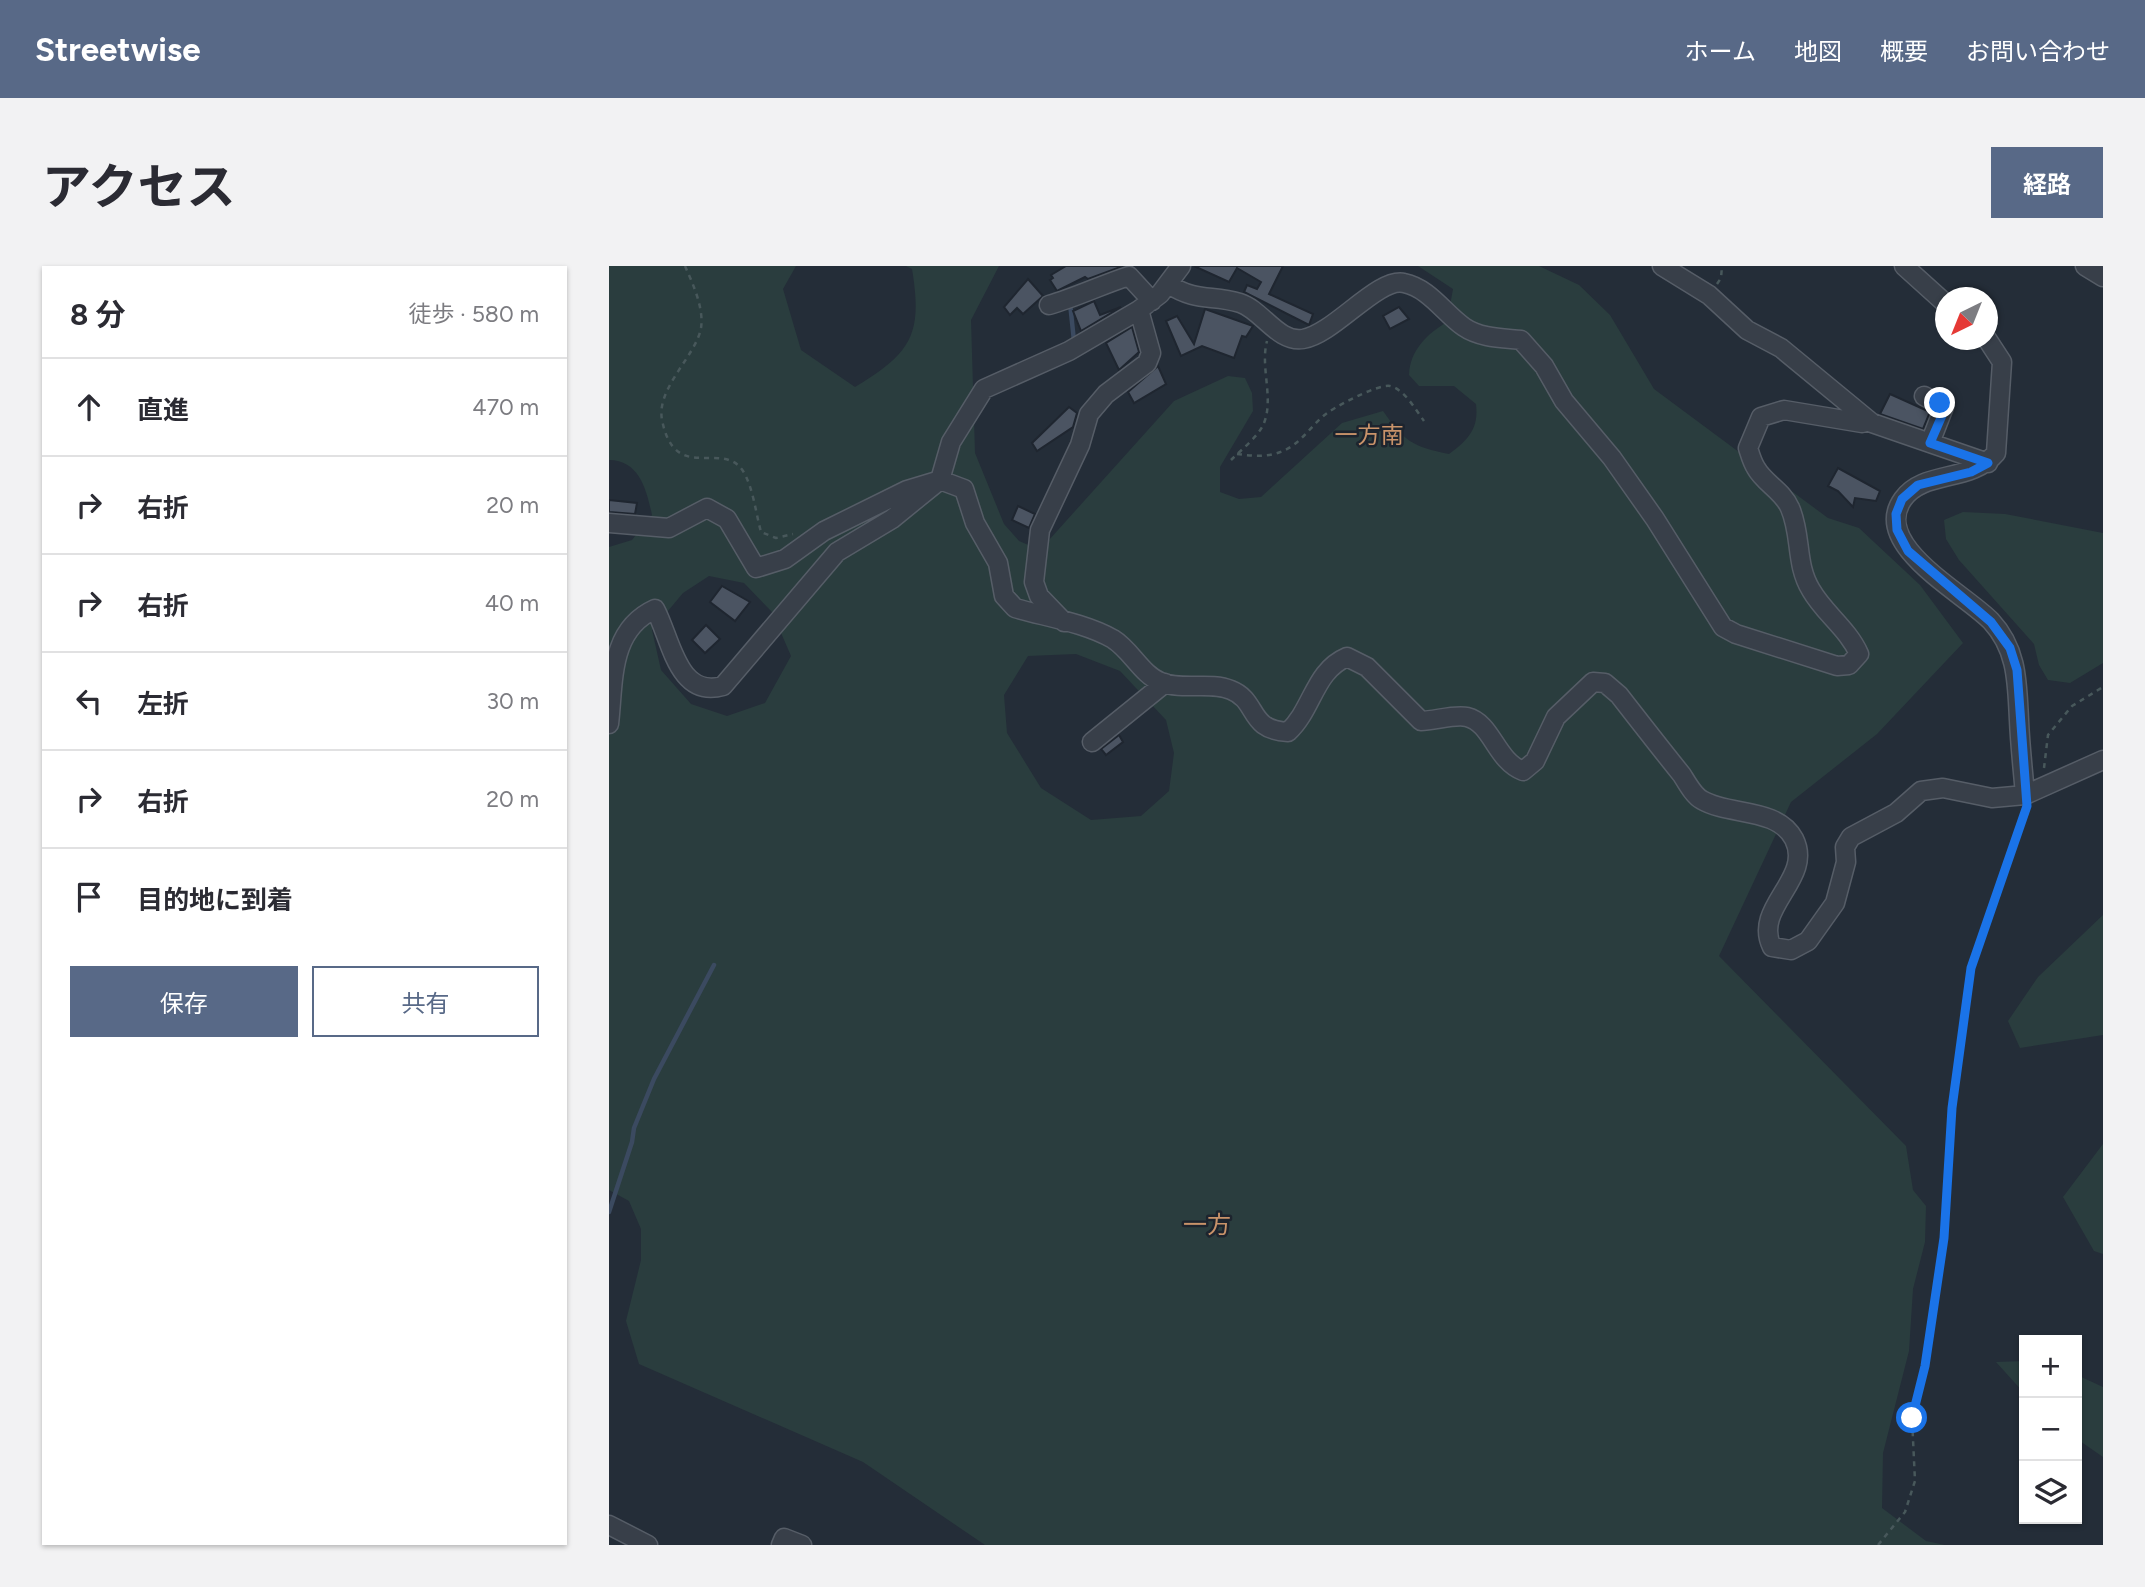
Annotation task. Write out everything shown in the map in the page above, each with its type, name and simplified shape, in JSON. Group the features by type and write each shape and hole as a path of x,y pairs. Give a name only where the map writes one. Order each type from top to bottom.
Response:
{"street":[{"path":"609,724 619,640 646,613 655,609 667,630 674,659 691,680 710,689 723,686 837,552 891,519 940,480 951,442 984,389 1069,351 1145,306 1168,284 1181,266"},
{"path":"1662,266 1709,295 1747,330 1781,348 1869,421 1988,463"},
{"path":"1904,266 1935,294"},
{"path":"2085,266 2103,276"},
{"path":"1049,305 1085,295 1093,287 1129,276 1145,306 1151,353 1147,363 1106,394 1089,414 1080,445 1040,530 1034,582 1039,596 1064,622"},
{"path":"1168,284 1186,295 1239,303 1285,337 1300,340 1318,335 1387,286 1402,282 1421,289 1465,328 1485,336 1521,340 1544,366 1564,401 1612,458 1655,519 1723,627 1735,634 1837,666 1849,665 1859,654 1854,642 1811,591 1799,562 1797,524 1789,504 1757,470 1748,448 1761,417 1772,411 1784,410 1862,424 1869,421"},
{"path":"1994,350 2002,362 1998,446 1988,463 1971,472 1918,485 1910,491 1896,514 1897,530 1908,551 1991,622 2010,648 2017,670 2025,795"},
{"path":"1924,396 1944,407 1930,443"},
{"path":"609,523 669,528 707,508 727,519 756,568 785,559 824,531 907,490 940,480 964,489 975,523 998,564 1004,596 1015,608 1114,639 1138,664 1165,683 1214,685 1234,691 1248,704 1258,722 1273,731 1289,732 1299,722 1324,671 1347,657 1367,667 1421,721 1467,717 1485,730 1509,766 1523,771 1535,761 1556,717 1593,682 1605,683 1619,695 1701,800 1773,820 1793,837 1798,852 1796,870 1767,918 1766,935 1772,947 1791,950 1808,941 1835,903 1846,862 1845,846 1851,837 1896,813 1921,791 1943,788 1991,798 2025,795 2103,760"},
{"path":"1091,743 1165,683"},
{"path":"609,1525 648,1545"},
{"path":"781,1545 784,1538 802,1545"}],"path":[{"path":"685,266 697,294 701,328 661,403 662,419 670,445 682,456 734,462 743,471 761,532 776,538 814,529 824,531"},
{"path":"1231,460 1264,424 1267,400 1263,356 1273,326"},
{"path":"1237,454 1262,457 1284,451 1302,440 1328,412 1379,387 1391,386 1403,394 1424,421"},
{"path":"2043,773 2048,735 2072,706 2103,687"},
{"path":"1878,1545 1905,1512 1915,1481 1912,1418 1925,1366 1944,1238 1952,1108 1971,968 2027,806 2025,795"}],"shaded area":[{"path":"609,266 796,266 783,289 801,350 855,387 889,364 909,340 916,310 912,269 906,266 999,266 971,320 975,453 1004,524 1019,541 1040,550 1174,401 1228,376 1245,378 1252,393 1253,411 1220,467 1220,492 1239,499 1261,497 1342,423 1383,411 1410,441 1426,449 1449,454 1471,433 1476,420 1476,404 1454,386 1419,386 1409,375 1416,350 1447,322 1453,289 1418,266 1539,266 1579,285 1610,315 1654,389 1828,518 1859,528 1920,585 1963,643 1877,734 1791,802 1719,956 1906,1146 1913,1190 1926,1206 1925,1242 1913,1289 1909,1351 1883,1453 1882,1508 1926,1541 1945,1545 985,1545 863,1462 639,1364 626,1321 641,1260 641,1229 629,1201 609,1190 609,547 632,540 652,515 648,497 635,471 620,461 609,460","holes":["709,576 744,583 772,612 791,656 765,703 727,716 691,704 661,670 652,630 683,593","1076,654 1120,671 1166,720 1174,753 1169,791 1141,816 1091,820 1041,788 1007,733 1004,695 1028,656"]},
{"path":"1963,512 2005,514 2103,533 2103,663 2070,683 2048,680 2039,665 2034,644 1959,560 1946,539 1944,520"},
{"path":"2103,915 2103,1035 2020,1048 2008,1021 2038,977"},
{"path":"2103,1144 2103,1254 2094,1251 2063,1197"},
{"path":"2019,1361 2019,1387 1996,1362"},
{"path":"2082,1377 2103,1387 2103,1457 2082,1442"}],"building":[{"path":"1066,266 1123,266 1088,279 1085,277 1057,291 1050,280 1053,278 1051,275"},
{"path":"1194,266 1283,266 1269,294 1313,314 1309,325 1244,292 1247,285 1257,289 1261,282 1237,268 1229,282"},
{"path":"1028,279 1043,296 1023,314 1017,308 1010,315 1004,307"},
{"path":"1094,301 1100,315 1121,307 1081,331 1073,311"},
{"path":"1399,307 1409,319 1390,329 1383,316"},
{"path":"1205,309 1253,326 1246,337 1242,336 1234,358 1202,346 1181,356 1166,321 1177,316 1194,344"},
{"path":"1132,327 1139,352 1119,370 1106,343"},
{"path":"1158,366 1166,384 1134,403 1128,392"},
{"path":"1890,394 1930,412 1923,429 1880,414"},
{"path":"1069,407 1077,413 1073,427 1037,451 1032,443"},
{"path":"1838,468 1880,491 1876,501 1855,498 1853,507 1838,491 1828,486"},
{"path":"609,500 637,503 635,514 609,512"},
{"path":"1018,506 1035,514 1029,528 1012,520"},
{"path":"722,586 750,602 735,621 710,602"},
{"path":"706,625 720,639 705,653 692,640"},
{"path":"1119,735 1123,742 1106,755 1101,749"}],"waterway":[{"path":"1070,303 1074,341"},
{"path":"609,1212 634,1128 654,1079 714,965"}],"district":[{"name":"一方南","path":"1369,435"},
{"name":"一方","path":"1207,1225"}],"route":[{"path":"1912,1418 1925,1366 1944,1238 1952,1108 1971,968 2027,806 2017,670 2010,648 1991,622 1908,551 1897,530 1896,514 1902,499 1918,485 1971,472 1988,463 1930,443 1944,411 1940,403"}]}
